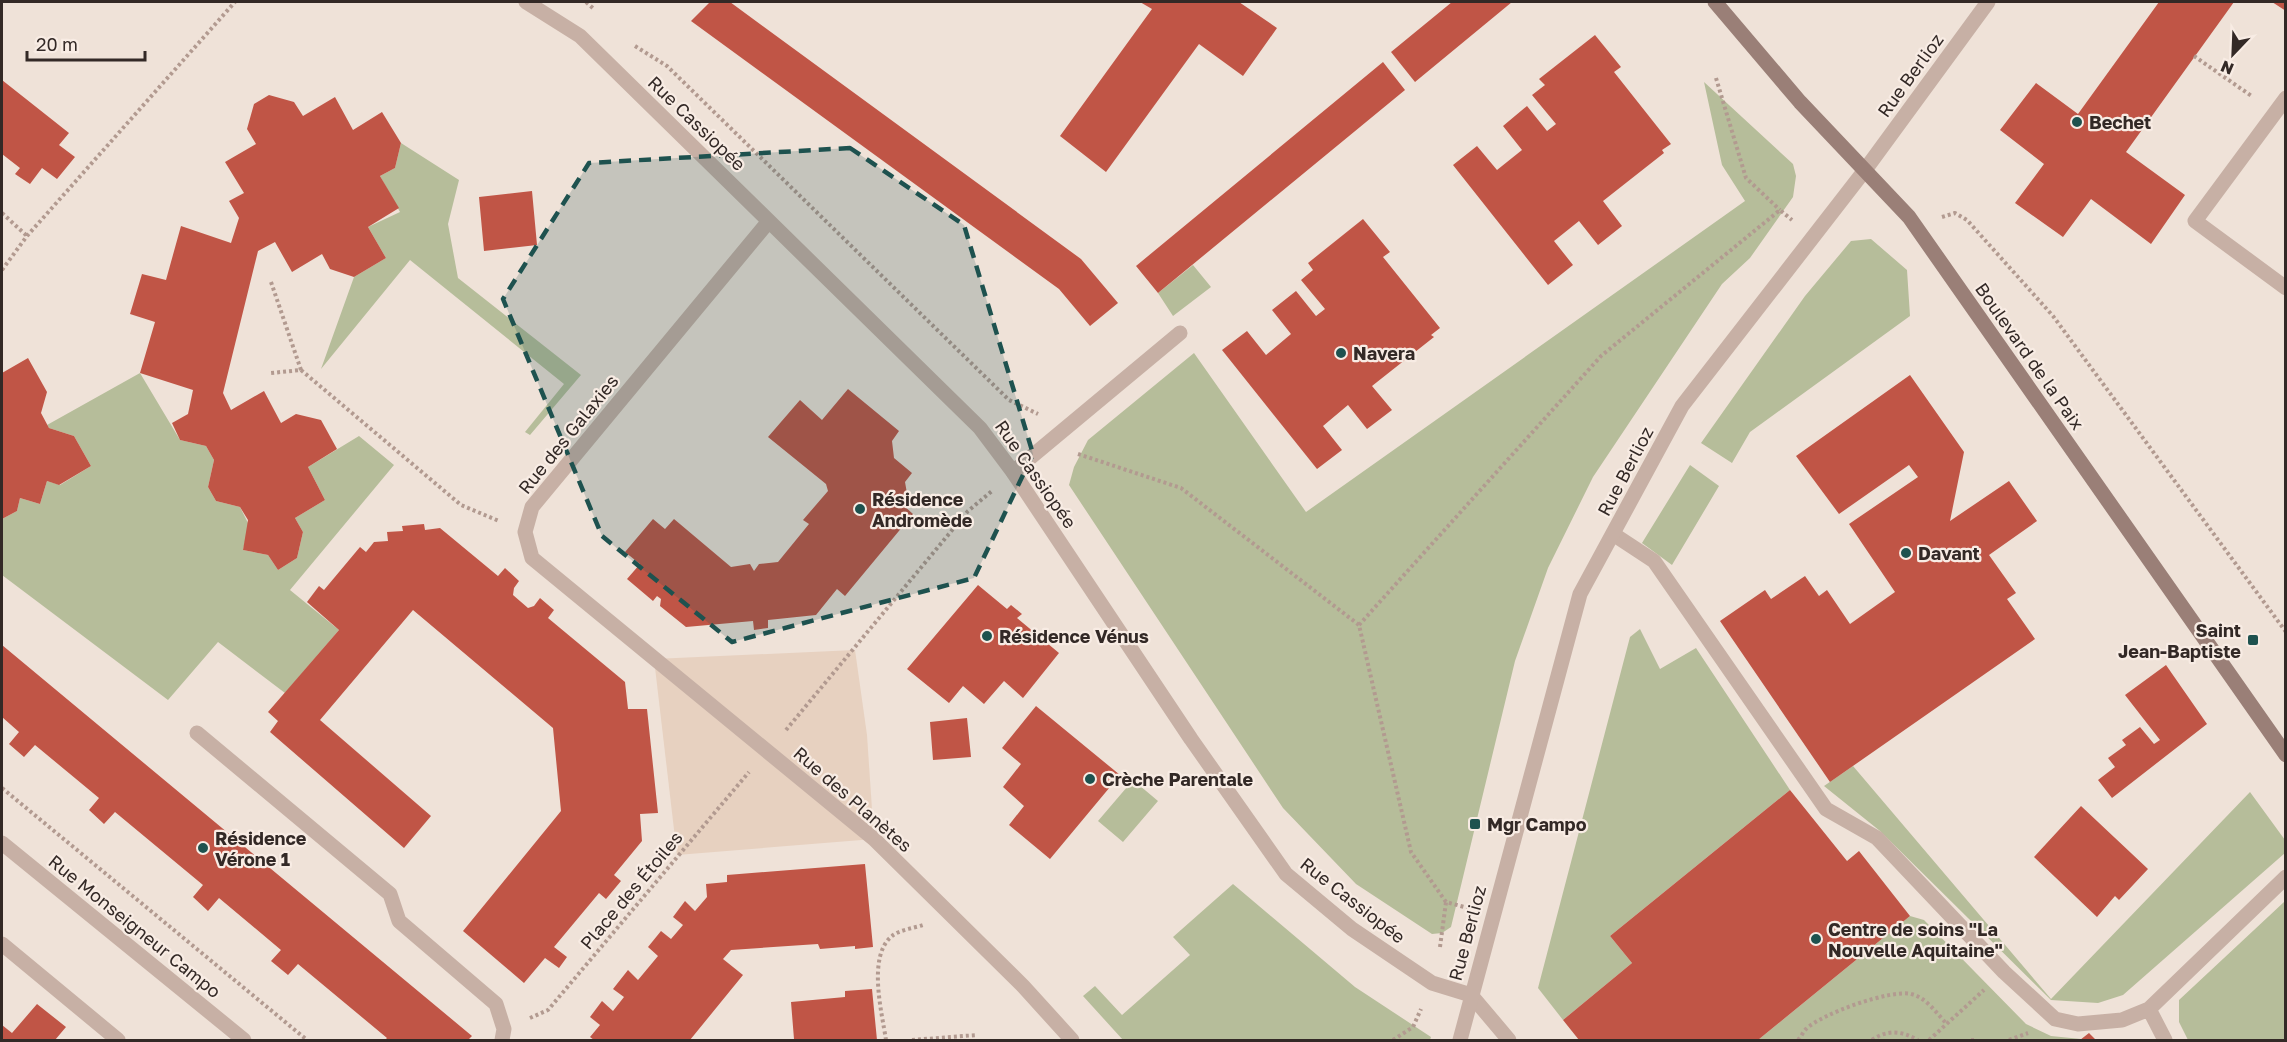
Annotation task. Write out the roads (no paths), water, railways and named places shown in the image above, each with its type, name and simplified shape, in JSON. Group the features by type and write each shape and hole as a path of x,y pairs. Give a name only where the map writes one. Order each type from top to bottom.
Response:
{"main road":[{"name":"Boulevard de la Paix","path":"1715,2 1800,102 1914,225 2286,755"}],"street":[{"name":"Rue Cassiopée","path":"526,2 580,36 980,428 1013,472 1191,739 1286,874 1352,929 1432,983 1471,995"},
{"name":"Rue Berlioz","path":"1460,1041 1580,594 1682,406 1865,170 1988,2"},
{"path":"2286,98 2195,221 2286,288"},
{"name":"Rue des Galaxies","path":"768,751 532,558 525,532 532,507 555,476 723,280 769,221"},
{"path":"1013,472 1180,333"},
{"path":"1613,534 1654,561 1826,809 1877,838 2004,972 2055,1019 2078,1024 2122,1020 2149,1009 2286,877"},
{"path":"197,733 390,894 399,921 496,1004 503,1035"},
{"name":"Rue des Planètes","path":"768,751 874,839 1023,986 1072,1041"},
{"name":"Rue Monseigneur Campo","path":"2,843 244,1041"},
{"path":"2,944 118,1041"},
{"path":"1471,995 1509,1041"},
{"path":"2149,1009 2165,1041"}],"place":[{"name":"Bechet","path":"2077,122"},
{"name":"Navera","path":"1341,353"},
{"name":"Résidence Andromède","path":"860,509"},
{"name":"Davant","path":"1906,553"},
{"name":"Résidence Vénus","path":"987,636"},
{"name":"Saint Jean-Baptiste","path":"2253,640"},
{"name":"Crèche Parentale","path":"1090,779"},
{"name":"Mgr Campo","path":"1475,824"},
{"name":"Résidence Vérone 1","path":"203,848"},
{"name":"Centre de soins \"La Nouvelle Aquitaine\"","path":"1816,939"}]}
